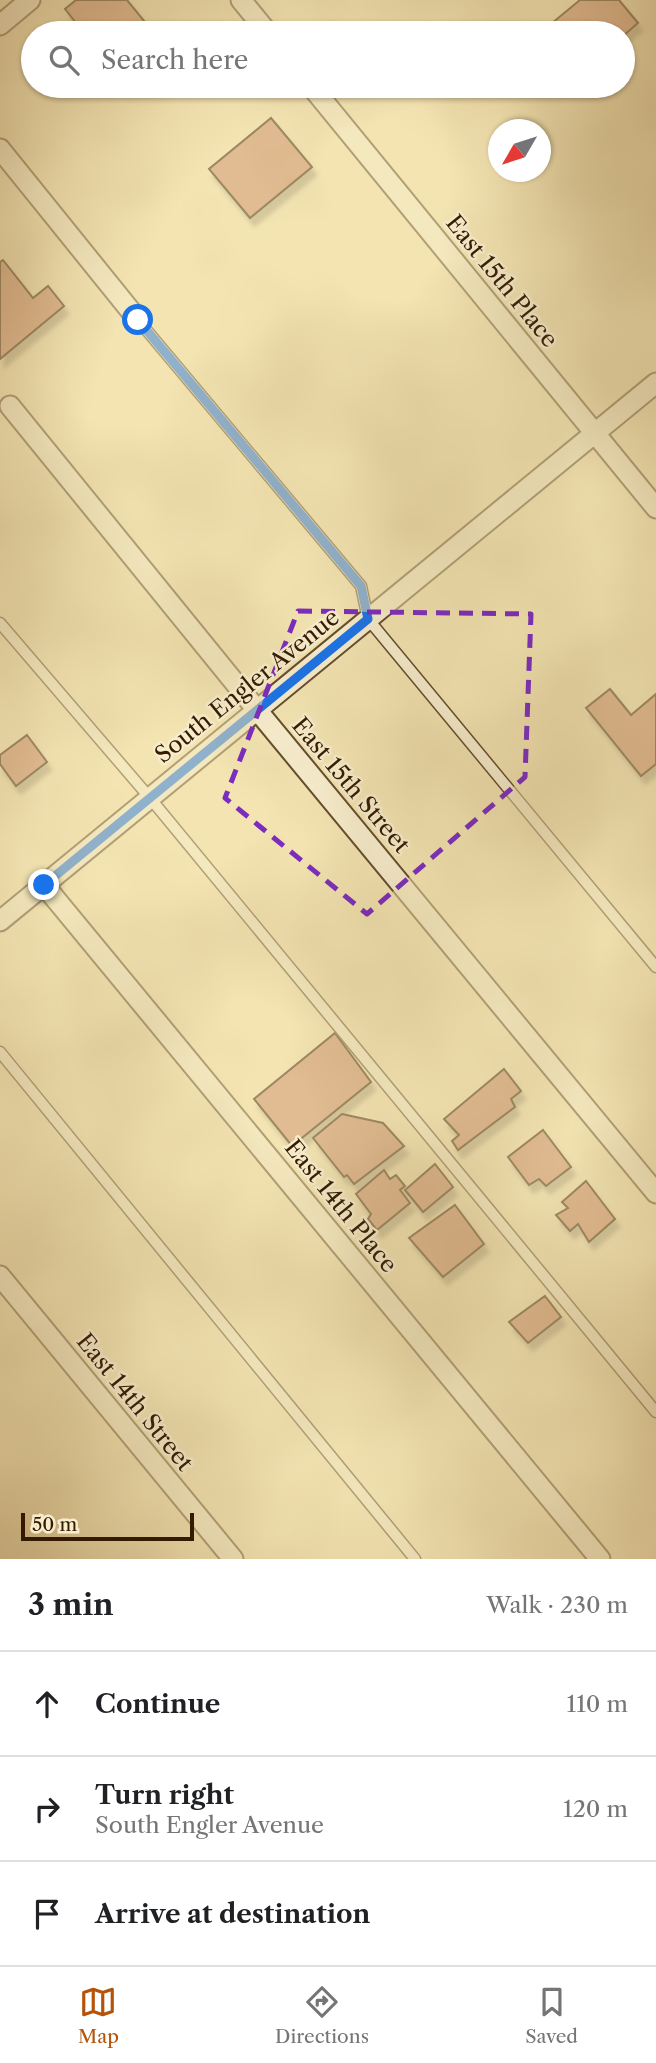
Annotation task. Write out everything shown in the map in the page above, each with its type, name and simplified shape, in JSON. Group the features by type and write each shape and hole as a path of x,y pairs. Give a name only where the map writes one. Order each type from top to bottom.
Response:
{"street":[{"path":"0,25 30,0"},
{"path":"241,0 258,21"},
{"name":"East 15th Place","path":"321,98 656,508"},
{"path":"0,149 138,320"},
{"name":"South Engler Avenue","path":"0,921 656,383"},
{"name":"East 15th Street","path":"10,406 656,1193"},
{"name":"East 14th Place","path":"44,885 600,1559"},
{"name":"East 14th Street","path":"0,1276 233,1559"}],"lane":[{"path":"138,320 361,586 368,619 656,967"},
{"path":"0,623 150,798 656,1412"},
{"path":"0,1052 415,1559"}],"highlighted area":[{"path":"298,611 531,614 525,777 367,914 225,798"}],"building":[{"path":"76,0 127,0 144,21 74,21 65,9"},
{"path":"580,0 619,0 638,23 635,26 635,21 555,21"},
{"path":"271,118 312,167 250,218 209,169"},
{"path":"3,260 33,298 48,286 64,306 0,359 0,262"},
{"path":"610,689 631,715 656,694 656,764 641,776 586,708"},
{"path":"27,735 47,762 16,786 0,764 0,755"},
{"path":"335,1033 371,1082 292,1146 254,1099"},
{"path":"504,1069 521,1091 511,1099 515,1107 458,1150 452,1141 459,1135 444,1119"},
{"path":"342,1114 383,1123 404,1146 354,1184 347,1175 344,1177 313,1138"},
{"path":"543,1130 571,1167 546,1186 539,1179 529,1185 508,1157"},
{"path":"435,1164 453,1187 423,1212 405,1190"},
{"path":"384,1170 390,1179 396,1175 405,1186 400,1190 410,1203 377,1230 368,1219 371,1214 356,1194"},
{"path":"586,1181 615,1219 589,1242 578,1224 570,1231 556,1215 568,1208 562,1202"},
{"path":"455,1205 484,1244 443,1277 409,1238"},
{"path":"545,1296 561,1317 528,1343 509,1322"}],"route":[{"path":"44,885 368,619 361,586 138,320"}]}
